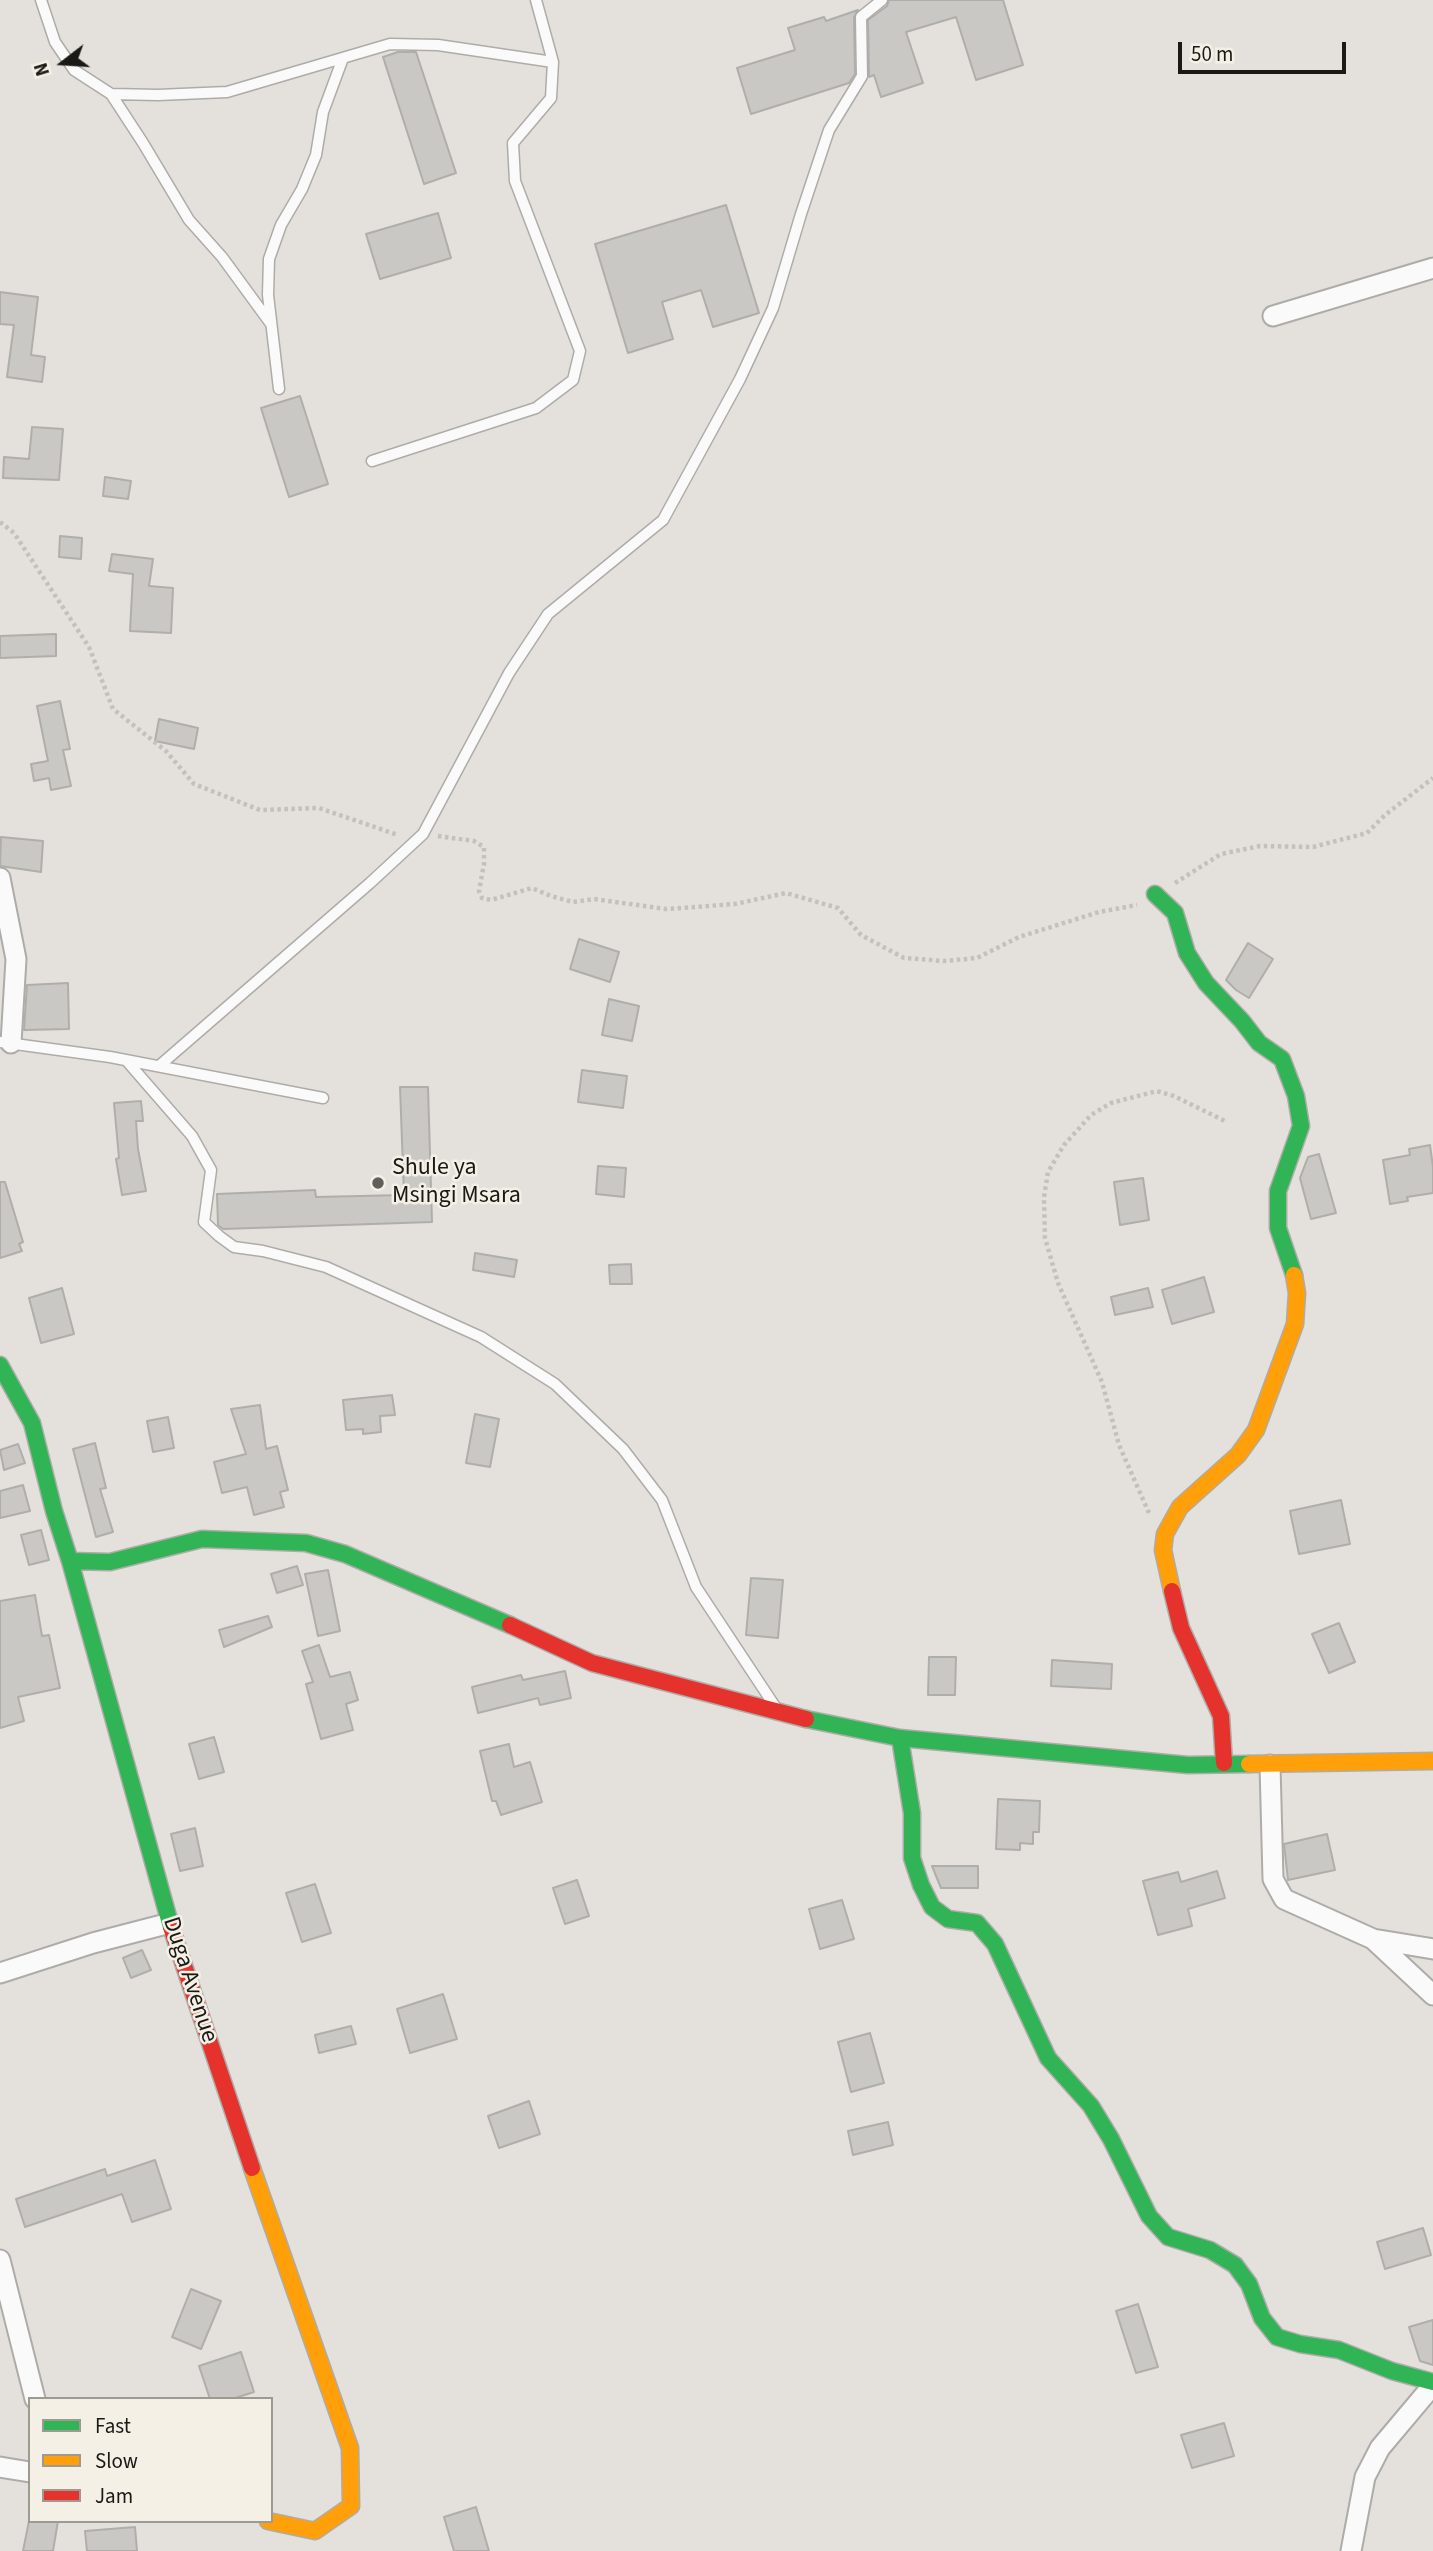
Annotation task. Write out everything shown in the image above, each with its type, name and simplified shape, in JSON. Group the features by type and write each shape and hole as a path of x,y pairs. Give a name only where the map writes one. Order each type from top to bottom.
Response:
{"street":[{"path":"1273,316 1433,268"},
{"path":"0,878 16,959 6,1010 5,1042"},
{"path":"1155,894 1175,913 1187,953 1206,983 1259,1043 1282,1059 1296,1096 1301,1126 1278,1191 1278,1228 1292,1265 1297,1293 1295,1324 1256,1430 1238,1455 1180,1507 1165,1534 1163,1550 1181,1628 1221,1716 1224,1763"},
{"name":"Duga Avenue","path":"0,1365 32,1423 54,1511 170,1923 217,2068 350,2448 351,2506 315,2531 273,2522"},
{"path":"70,1561 110,1562 202,1539 306,1542 345,1554 592,1663 780,1714 900,1738 1188,1765 1433,1760"},
{"path":"900,1738 912,1813 912,1858 932,1907 948,1919 976,1923 995,1944 1048,2058 1091,2106 1111,2139 1149,2216 1168,2237 1210,2250 1235,2265 1249,2284 1262,2318 1278,2337 1300,2344 1339,2350 1433,2384 1380,2448 1365,2476 1351,2551"},
{"path":"1270,1765 1273,1879 1284,1899 1373,1939 1433,1949"},
{"path":"0,1973 93,1943 170,1923"},
{"path":"1373,1939 1433,1995"},
{"path":"0,2260 5,2299 34,2397"},
{"path":"0,2467 28,2472"}],"lane":[{"path":"41,0 55,42 74,70 111,94 189,220 222,257 271,325"},
{"path":"372,460 536,408 573,380 580,351 515,181 513,143 551,98 553,62 536,0"},
{"path":"159,1066 423,834 509,673 548,614 663,520 740,379 773,308 829,130 862,76 861,18 882,0"},
{"path":"111,94 228,92 390,44 438,45 553,62"},
{"path":"279,390 268,295 269,259 281,225 302,188 316,155 323,112 343,58"},
{"path":"5,1042 126,1060 323,1098"},
{"path":"126,1060 192,1136 211,1170 204,1222 219,1236 234,1247 326,1267 481,1337 555,1384 623,1449 662,1500 696,1587 780,1714"}],"path":[{"path":"0,522 14,533 89,647 113,709 166,751 194,784 260,810 319,808 398,835 423,834 474,841 484,846 479,891 482,898 491,900 532,888 573,902 594,899 666,909 735,904 786,893 838,908 861,935 904,958 944,961 977,958 1018,937 1099,912 1135,906 1221,854 1260,846 1313,847 1367,833 1385,815 1433,778"},
{"path":"1163,1550 1140,1488 1129,1472 1122,1454 1102,1382 1058,1283 1045,1238 1044,1197 1048,1172 1064,1145 1091,1115 1111,1103 1157,1091 1174,1096 1225,1121"}],"building":[{"path":"889,0 1003,0 1023,65 976,80 956,17 906,32 923,83 881,97 874,75 869,77 868,20 887,6"},
{"path":"858,10 854,17 855,74 849,83 751,114 737,68 795,50 788,28 824,17 826,21"},
{"path":"398,52 416,52 456,173 424,184 383,57"},
{"path":"726,205 759,313 713,327 701,290 662,302 673,339 628,353 595,244"},
{"path":"438,213 451,258 380,279 366,234"},
{"path":"0,292 38,297 31,355 45,357 42,382 7,377 14,325 0,324"},
{"path":"300,396 328,484 289,497 261,408"},
{"path":"32,427 63,429 59,480 3,478 4,457 29,459"},
{"path":"105,477 131,481 128,499 103,496"},
{"path":"60,536 82,538 81,559 59,557"},
{"path":"112,554 153,559 149,586 173,588 171,633 130,631 133,574 109,571"},
{"path":"56,634 56,656 0,658 0,636"},
{"path":"60,701 70,749 63,750 71,786 51,790 49,778 34,781 31,764 48,761 37,706"},
{"path":"159,719 198,728 194,749 155,741"},
{"path":"1,837 43,841 41,872 0,866"},
{"path":"579,939 619,952 610,982 570,969"},
{"path":"1248,943 1273,959 1249,998 1226,980"},
{"path":"68,983 69,1029 24,1030 27,985"},
{"path":"609,999 639,1006 632,1041 602,1035"},
{"path":"582,1070 627,1076 623,1108 578,1102"},
{"path":"400,1087 428,1087 432,1222 223,1229 218,1225 217,1194 315,1190 316,1197 404,1195"},
{"path":"141,1101 143,1121 136,1121 146,1191 122,1195 116,1159 119,1158 114,1103"},
{"path":"1430,1145 1433,1193 1407,1197 1408,1201 1390,1204 1383,1160 1410,1155 1409,1149"},
{"path":"1319,1154 1336,1213 1311,1219 1300,1178 1308,1157"},
{"path":"598,1166 626,1168 624,1197 596,1194"},
{"path":"1143,1178 1149,1220 1120,1225 1114,1182"},
{"path":"0,1182 5,1182 23,1242 19,1244 22,1251 0,1258"},
{"path":"475,1253 517,1260 514,1277 473,1270"},
{"path":"631,1264 632,1284 610,1284 609,1265"},
{"path":"1204,1277 1214,1312 1172,1324 1162,1290"},
{"path":"62,1288 74,1334 41,1343 29,1298"},
{"path":"1148,1288 1153,1307 1115,1315 1111,1297"},
{"path":"392,1395 395,1415 380,1416 381,1432 363,1434 363,1429 346,1430 343,1400"},
{"path":"260,1405 266,1449 277,1446 288,1490 280,1492 284,1507 254,1515 247,1487 222,1493 214,1462 246,1454 231,1409"},
{"path":"475,1414 499,1419 490,1467 466,1463"},
{"path":"168,1417 174,1448 153,1452 147,1421"},
{"path":"95,1443 106,1488 100,1489 113,1532 96,1537 73,1449"},
{"path":"18,1444 25,1463 4,1470 0,1450"},
{"path":"23,1485 30,1511 0,1518 0,1491"},
{"path":"1341,1500 1350,1544 1299,1554 1290,1511"},
{"path":"41,1530 49,1560 29,1565 21,1535"},
{"path":"297,1566 303,1585 277,1593 271,1574"},
{"path":"328,1570 340,1631 318,1636 305,1574"},
{"path":"751,1578 783,1580 778,1638 746,1635"},
{"path":"35,1595 42,1636 49,1635 60,1688 18,1697 24,1721 0,1728 0,1601"},
{"path":"268,1616 272,1627 224,1647 219,1630"},
{"path":"1339,1623 1355,1662 1329,1673 1312,1634"},
{"path":"319,1645 330,1677 350,1672 358,1700 346,1704 353,1730 321,1739 306,1684 313,1682 302,1651"},
{"path":"929,1657 956,1657 955,1695 928,1695"},
{"path":"1052,1660 1112,1664 1111,1689 1051,1686"},
{"path":"565,1671 571,1698 540,1705 538,1698 478,1713 472,1687 521,1675 523,1680"},
{"path":"214,1737 224,1772 199,1779 189,1744"},
{"path":"509,1744 514,1767 530,1762 542,1802 501,1815 496,1801 492,1801 480,1751"},
{"path":"998,1799 1040,1801 1039,1832 1033,1832 1033,1844 1020,1843 1020,1850 996,1849"},
{"path":"195,1828 203,1866 180,1871 171,1834"},
{"path":"1327,1834 1335,1870 1288,1880 1284,1844"},
{"path":"932,1866 978,1866 978,1888 941,1888"},
{"path":"1217,1871 1225,1898 1188,1909 1192,1926 1158,1935 1143,1881 1178,1872 1181,1882"},
{"path":"577,1880 589,1916 565,1924 553,1888"},
{"path":"315,1884 331,1933 302,1942 286,1893"},
{"path":"842,1900 854,1939 820,1949 809,1909"},
{"path":"142,1950 151,1970 131,1978 123,1958"},
{"path":"443,1994 457,2039 410,2053 397,2009"},
{"path":"351,2026 356,2044 319,2053 315,2035"},
{"path":"870,2033 884,2083 851,2092 838,2042"},
{"path":"529,2101 540,2134 499,2148 488,2116"},
{"path":"888,2122 893,2145 853,2155 848,2131"},
{"path":"155,2160 171,2209 132,2222 122,2194 25,2227 16,2199 105,2169 107,2176"},
{"path":"1423,2228 1431,2255 1385,2269 1377,2242"},
{"path":"191,2289 221,2301 201,2349 172,2337"},
{"path":"1138,2304 1158,2367 1136,2373 1116,2311"},
{"path":"1433,2320 1433,2365 1420,2361 1409,2327"},
{"path":"241,2352 254,2392 238,2397 209,2397 199,2366"},
{"path":"1224,2423 1234,2456 1192,2468 1181,2435"},
{"path":"476,2507 489,2551 454,2551 444,2517"},
{"path":"29,2523 58,2523 53,2551 23,2551"},
{"path":"135,2527 137,2551 87,2551 85,2531"}],"traffic: fast":[{"path":"1155,894 1175,913 1187,953 1206,983 1259,1043 1282,1059 1296,1096 1301,1126 1278,1191 1278,1228 1294,1275"},
{"path":"0,1365 32,1423 54,1511 171,1927"},
{"path":"70,1561 110,1562 202,1539 306,1543 345,1554 510,1625"},
{"path":"806,1719 900,1738 1188,1765 1249,1764"},
{"path":"900,1738 912,1813 912,1858 932,1907 948,1919 977,1923 995,1944 1048,2058 1091,2106 1111,2139 1149,2216 1168,2237 1210,2250 1235,2265 1249,2284 1262,2318 1277,2337 1300,2344 1339,2350 1392,2371 1433,2382"}],"traffic: slow":[{"path":"1172,1591 1163,1550 1165,1534 1180,1507 1238,1455 1256,1430 1295,1324 1297,1293 1294,1275"},
{"path":"1249,1764 1433,1761"},
{"path":"252,2168 350,2448 351,2506 315,2531 273,2522"}],"traffic: jam":[{"path":"1172,1591 1181,1628 1221,1716 1224,1763"},
{"path":"510,1625 592,1663 806,1719"},
{"path":"171,1927 252,2168"}],"place":[{"name":"Shule ya Msingi Msara","path":"378,1183"}]}
